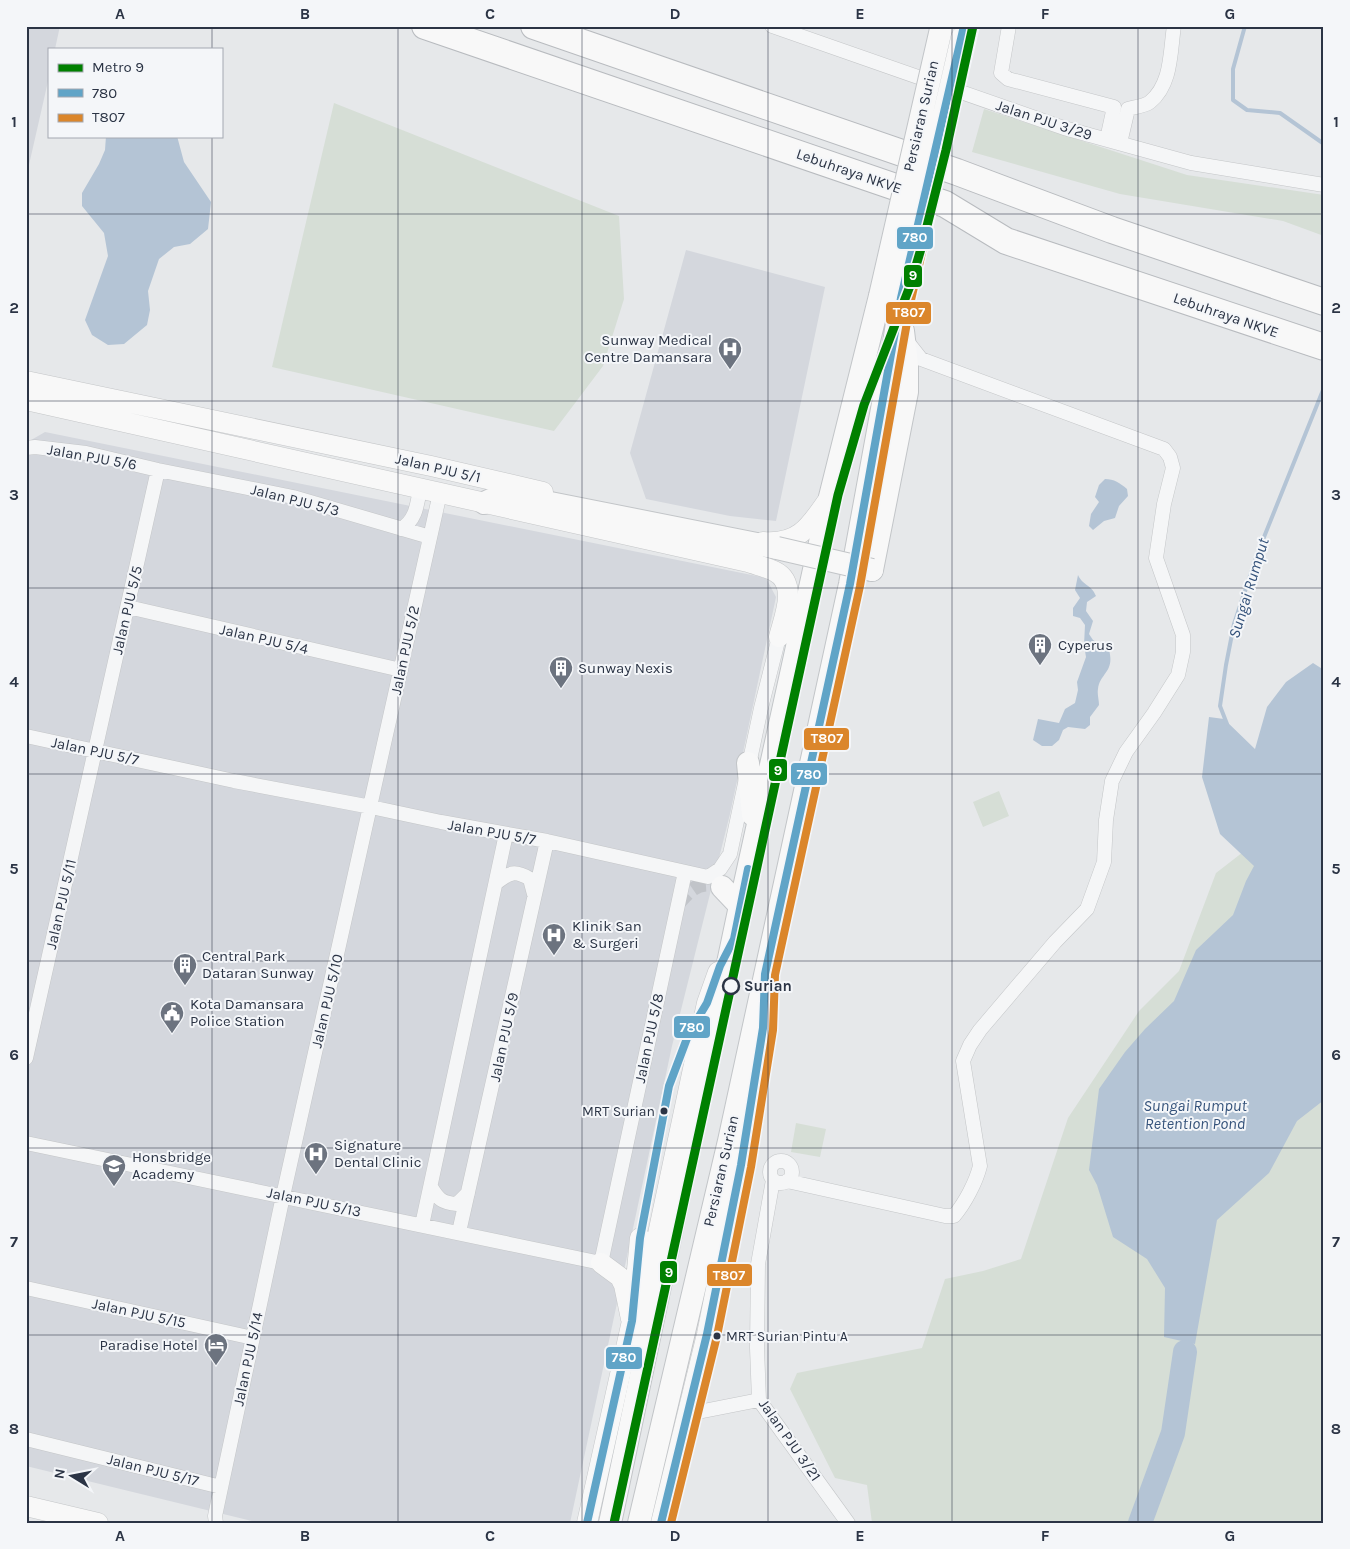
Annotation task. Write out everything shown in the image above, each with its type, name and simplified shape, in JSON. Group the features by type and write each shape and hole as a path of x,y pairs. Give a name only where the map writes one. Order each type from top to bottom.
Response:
{"highway":[{"name":"Lebuhraya NKVE","path":"425,26 945,204 1006,241 1324,347"},
{"path":"534,26 957,172 1112,230 1324,302"}],"main road":[{"name":"Persiaran Surian","path":"639,1523 729,1141 850,584 893,301 941,27"},
{"name":"Persiaran Surian","path":"756,836 830,496 893,301 963,32"},
{"path":"484,503 495,497 525,498 733,539 872,570 907,392 904,337 893,301"},
{"path":"610,1523 756,836 748,763"},
{"path":"717,886 740,906"},
{"path":"763,1028 765,974"}],"street":[{"name":"Jalan PJU 3/29","path":"772,26 1064,128 1191,163 1324,185"},
{"path":"1009,26 1001,72 1008,79 1114,107 1114,141"},
{"path":"1114,141 1128,109 1149,103 1167,79 1174,26"},
{"name":"Jalan PJU 3/21","path":"848,1523 759,1400 757,1348 758,1264 780,1181 945,1216 954,1216 959,1210 978,1174 980,1166 963,1061 970,1045 980,1030 1055,942 1086,909 1104,862 1106,820 1112,781 1126,752 1178,675 1183,652 1183,635 1156,558 1159,533 1173,468 1170,457 1164,449 922,359 904,337"},
{"name":"Jalan PJU 5/1","path":"26,381 431,466 760,542 775,543 800,535 810,525 830,496"},
{"name":"Jalan PJU 5/1","path":"31,404 748,562 776,572 784,579 788,586 787,607 779,637"},
{"name":"Jalan PJU 5/6","path":"26,448 35,447 86,453 158,470"},
{"name":"Jalan PJU 5/3","path":"158,470 293,497 430,537"},
{"name":"Jalan PJU 5/5","path":"95,751 158,470"},
{"path":"401,529 408,525 414,516 420,489"},
{"name":"Jalan PJU 5/2","path":"371,807 440,493"},
{"path":"765,568 776,567 785,558 783,548 775,543"},
{"name":"Jalan PJU 5/4","path":"128,608 401,670"},
{"name":"Jalan PJU 5/7","path":"26,736 234,781 547,842 708,877 720,869 730,854 748,763 779,637"},
{"name":"Jalan PJU 5/11","path":"26,1058 95,751"},
{"name":"Jalan PJU 5/10","path":"283,1196 371,807"},
{"path":"422,1225 506,834"},
{"name":"Jalan PJU 5/9","path":"460,1232 547,842"},
{"name":"Jalan PJU 5/8","path":"601,1263 686,872"},
{"path":"496,883 508,873 521,873 530,879 534,894"},
{"path":"587,1523 632,1321 655,1248 708,1003 720,966 734,939"},
{"name":"Persiaran Surian","path":"661,1523 707,1334 741,1165 763,1028"},
{"name":"Jalan PJU 5/13","path":"26,1142 601,1263"},
{"path":"431,1187 438,1200 446,1204 457,1204 468,1193"},
{"name":"Jalan PJU 5/14","path":"214,1520 283,1196"},
{"path":"632,1321 640,1238"},
{"path":"601,1263 620,1277 624,1285 632,1321"},
{"name":"Jalan PJU 5/15","path":"26,1288 253,1338"},
{"path":"688,1414 759,1400"},
{"name":"Jalan PJU 5/17","path":"26,1439 222,1487"},
{"path":"26,1506 98,1523"}],"shaded area":[{"path":"26,26 60,26 55,48 48,48 48,81 26,178"},
{"path":"334,103 619,216 624,299 603,366 554,431 272,367"},
{"path":"984,109 1187,175 1324,195 1324,236 1283,221 1120,194 972,152"},
{"name":"Sunway Medical Centre Damansara","path":"686,250 825,287 776,521 730,516 646,499 630,453"},
{"path":"45,432 766,578 776,597 730,814 672,1046 570,1523 260,1523 26,1466 26,443"},
{"path":"999,791 1009,816 983,827 973,802"},
{"path":"1324,837 1324,1523 872,1523 867,1485 835,1478 790,1389 797,1373 922,1348 945,1279 983,1271 1021,1259 1068,1118 1139,1011 1179,971 1216,873 1256,842"},
{"path":"796,1123 826,1129 820,1157 791,1152"}],"water":[{"path":"106,138 178,138 184,162 211,202 208,229 190,244 174,247 159,259 148,291 150,310 147,325 124,344 108,345 92,335 85,320 108,256 104,233 82,206 82,193 105,150"},
{"path":"1105,479 1122,485 1127,489 1128,496 1119,506 1115,518 1104,521 1093,530 1089,526 1091,514 1099,502 1095,497 1099,485"},
{"path":"1078,575 1092,589 1096,596 1087,602 1086,611 1093,621 1089,634 1093,640 1109,650 1109,668 1099,684 1099,705 1090,717 1090,725 1085,729 1068,727 1063,730 1059,740 1052,746 1042,746 1033,740 1038,719 1059,723 1065,709 1075,703 1078,690 1077,682 1086,657 1084,645 1085,625 1080,618 1073,616 1073,608 1080,598 1075,590"},
{"name":"Sungai Rumput Retention Pond","path":"1313,663 1324,670 1324,1100 1297,1121 1269,1173 1217,1220 1195,1344 1164,1337 1165,1288 1147,1259 1113,1237 1097,1185 1089,1170 1099,1089 1125,1052 1145,1029 1174,1001 1196,950 1233,915 1254,866 1220,834 1202,777 1209,717 1224,719 1255,749 1267,707 1286,682"}],"waterway":[{"name":"Sungai Rumput","path":"1245,26 1233,69 1233,100 1247,110 1280,113 1324,144"},
{"name":"Sungai Rumput","path":"1227,724 1220,706 1234,624 1258,552 1323,390"},
{"name":"Sungai Rumput","path":"1140,1523 1173,1433 1185,1352"}],"tunnel":[{"path":"678,904 689,892 697,887 713,885"}],"metro line":[{"name":"9","path":"614,1523 838,495 864,405 910,286 923,242 946,150 973,26"}],"transit line":[{"name":"780","path":"661,1523 707,1334 741,1165 763,1028 765,974 850,584 901,298 964,26"},
{"name":"T807","path":"671,1523 717,1336 751,1167 773,1030 775,975 860,586 911,300 974,28"},
{"name":"780","path":"587,1523 632,1321 640,1238 669,1086 689,1033 707,1003 720,966 734,939 748,869"}],"place":[{"name":"Sunway Medical Centre Damansara","path":"730,370"},
{"name":"Cyperus","path":"1040,666"},
{"name":"Sunway Nexis","path":"561,689"},
{"name":"Klinik San & Surgeri","path":"554,956"},
{"name":"Central Park Dataran Sunway","path":"185,986"},
{"name":"Surian","path":"731,986"},
{"name":"Kota Damansara Police Station","path":"172,1034"},
{"name":"MRT Surian","path":"664,1111"},
{"name":"Signature Dental Clinic","path":"316,1175"},
{"name":"Honsbridge Academy","path":"114,1187"},
{"name":"MRT Surian Pintu A","path":"717,1336"},
{"name":"Paradise Hotel","path":"216,1366"}]}
